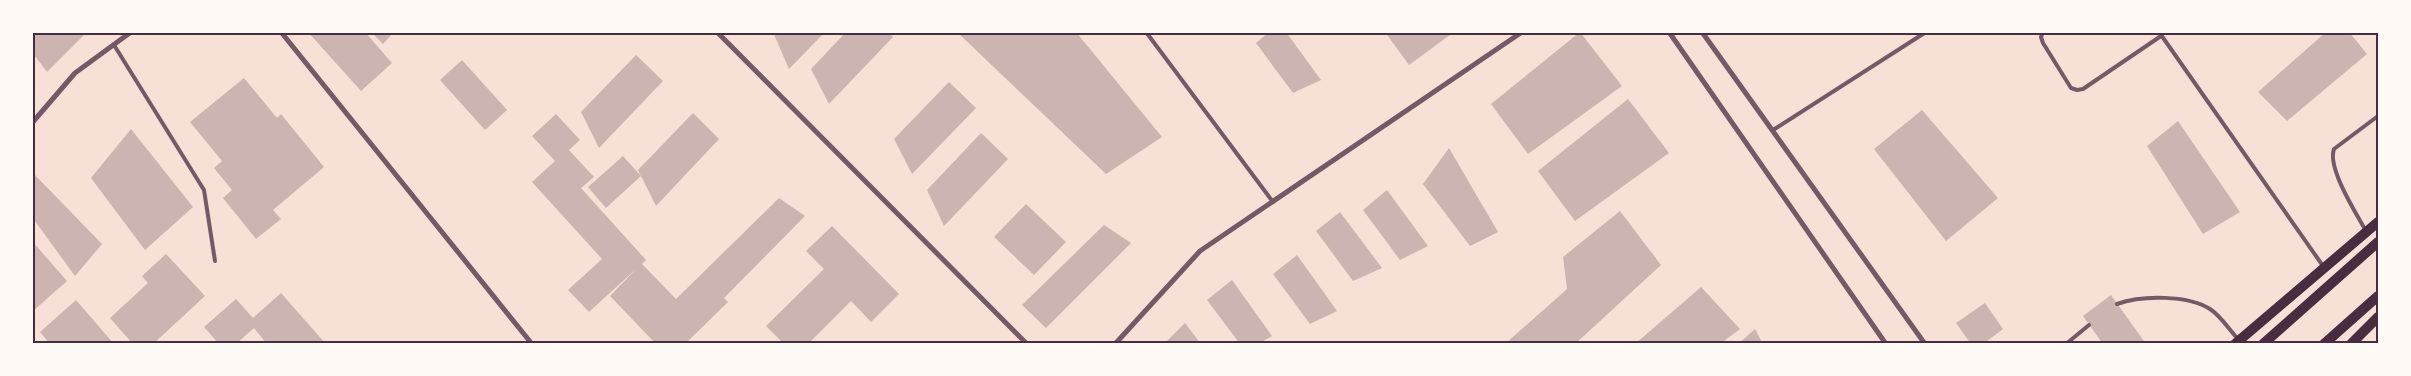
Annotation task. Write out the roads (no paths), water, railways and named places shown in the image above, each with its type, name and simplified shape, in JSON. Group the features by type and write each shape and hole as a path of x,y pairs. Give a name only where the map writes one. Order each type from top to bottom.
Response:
{"main road":[{"path":"2237,342 2378,222"},
{"path":"2263,344 2378,242"},
{"path":"2324,344 2378,296"},
{"path":"2351,344 2378,317"}],"street":[{"path":"32,123 75,73 131,32"},
{"path":"281,32 532,344"},
{"path":"717,32 1027,344"},
{"path":"1115,344 1200,251 1522,32"},
{"path":"1670,32 1886,344"},
{"path":"1702,32 1925,344"}],"lane":[{"path":"1146,32 1274,202"},
{"path":"1772,130 1926,32"},
{"path":"2043,32 2041,37 2043,43 2071,88 2077,90 2083,89 2160,34 2324,268"},
{"path":"114,45 204,190 216,261"},
{"path":"2367,232 2345,192 2332,155 2334,149 2378,116"},
{"path":"2117,304 2133,298 2154,297 2198,303 2212,310 2237,342"},
{"path":"2066,344 2089,325"}]}
